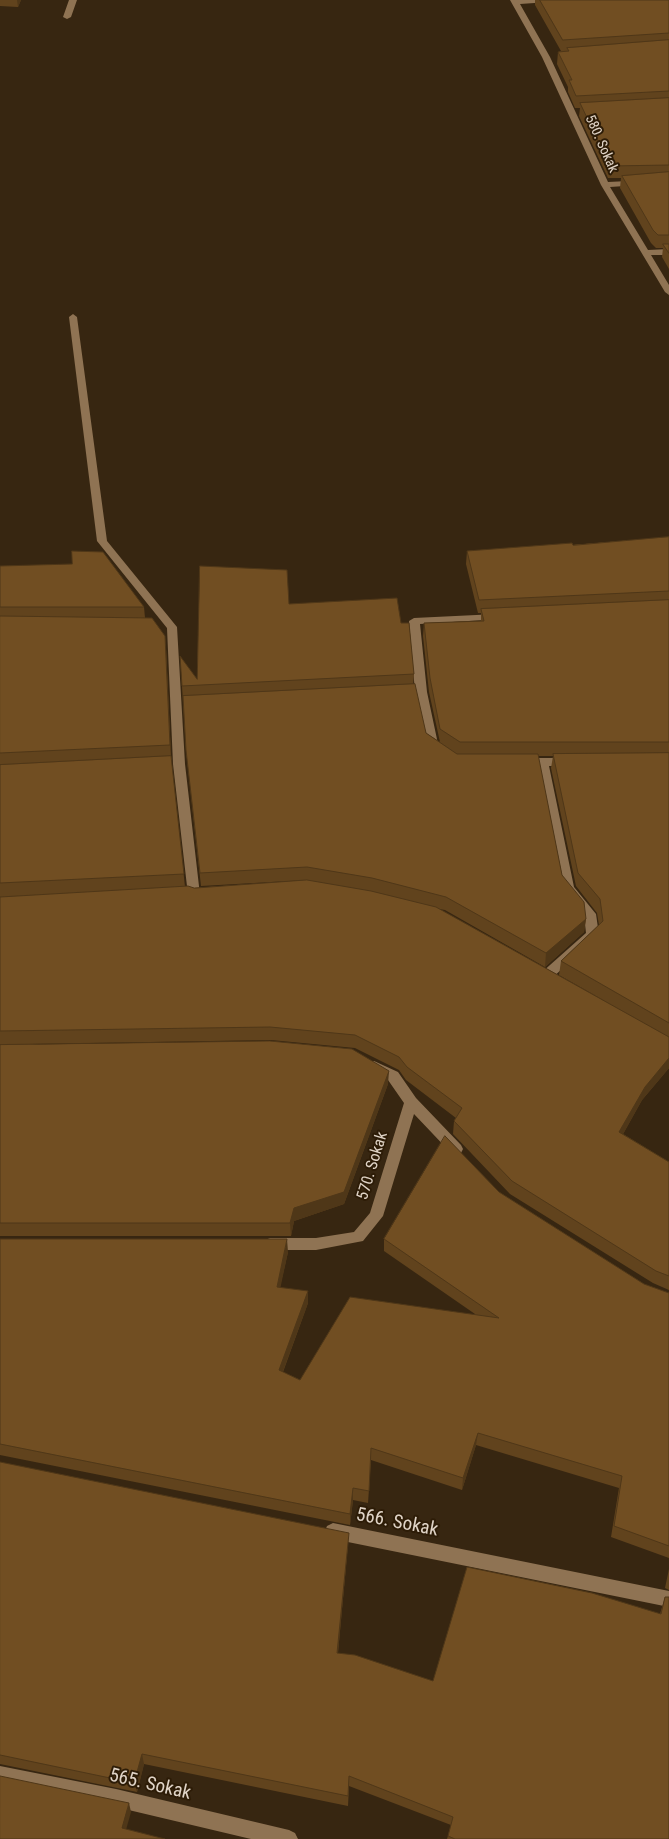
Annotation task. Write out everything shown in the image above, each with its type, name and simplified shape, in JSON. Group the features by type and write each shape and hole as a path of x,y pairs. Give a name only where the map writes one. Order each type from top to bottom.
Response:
{"street":[{"path":"67,17 73,0"},
{"path":"515,1 549,0"},
{"name":"580. Sokak","path":"515,1 546,57 605,185 669,292"},
{"path":"546,57 555,56"},
{"path":"572,112 582,112"},
{"path":"605,185 669,181"},
{"path":"647,253 669,252"},
{"path":"73,317 102,541 172,627 181,705 174,764 194,895"},
{"path":"449,757 433,746 417,692 414,621 506,616"},
{"path":"153,627 172,627"},
{"path":"514,762 582,762"},
{"path":"543,762 568,888 590,914 593,935 546,976"},
{"path":"362,1060 393,1076 411,1102 464,1158"},
{"name":"570. Sokak","path":"257,1244 316,1244 358,1237 376,1216 411,1102"},
{"name":"566. Sokak","path":"318,1528 669,1599"},
{"name":"565. Sokak","path":"0,1775 116,1798 289,1839"}],"building":[{"path":"540,0 669,0 669,33 563,40"},
{"path":"669,40 669,91 576,96 569,80 572,80 558,52 569,51 567,48"},
{"path":"669,98 669,165 610,166 580,103"},
{"path":"669,172 669,235 658,235 653,230 622,176"},
{"path":"663,244 669,244 669,253"},
{"path":"669,537 669,591 479,600 467,551 572,543 573,545"},
{"path":"72,551 103,552 144,607 0,607 0,566 72,564"},
{"path":"200,566 287,570 289,604 397,598 401,623 409,623 414,674 182,686 180,656 197,679"},
{"path":"669,600 669,742 460,742 440,729 430,678 424,623 484,621 481,609"},
{"path":"0,616 152,618 165,636 170,745 0,753"},
{"path":"415,684 426,733 457,754 538,754 562,875 584,902 586,919 546,953 446,897 372,878 307,867 200,873 186,750 183,696"},
{"path":"669,753 669,1023 561,961 603,921 600,899 578,873 553,754"},
{"path":"171,756 184,874 0,883 0,765"},
{"path":"307,880 371,891 436,907 669,1037 669,1058 645,1087 619,1132 669,1162 669,1276 656,1271 512,1181 454,1121 462,1108 407,1067 399,1057 355,1035 270,1027 0,1031 0,897 188,886 194,888"},
{"path":"270,1041 352,1049 389,1071 344,1192 294,1208 290,1223 0,1223 0,1045"},
{"path":"445,1136 499,1192 644,1284 669,1293 669,1546 614,1526 622,1476 478,1433 463,1478 371,1448 369,1491 353,1488 350,1514 0,1444 0,1239 287,1239 277,1287 308,1291 279,1370 300,1380 350,1297 499,1318 384,1239"},
{"path":"0,1462 349,1533 337,1653 355,1655 433,1681 467,1567 592,1593 661,1614 665,1597 669,1597 669,1839 455,1839 448,1836 453,1817 349,1776 348,1796 142,1754 134,1783 0,1755"},
{"path":"0,1776 129,1803 122,1828 165,1839 0,1839"}]}
